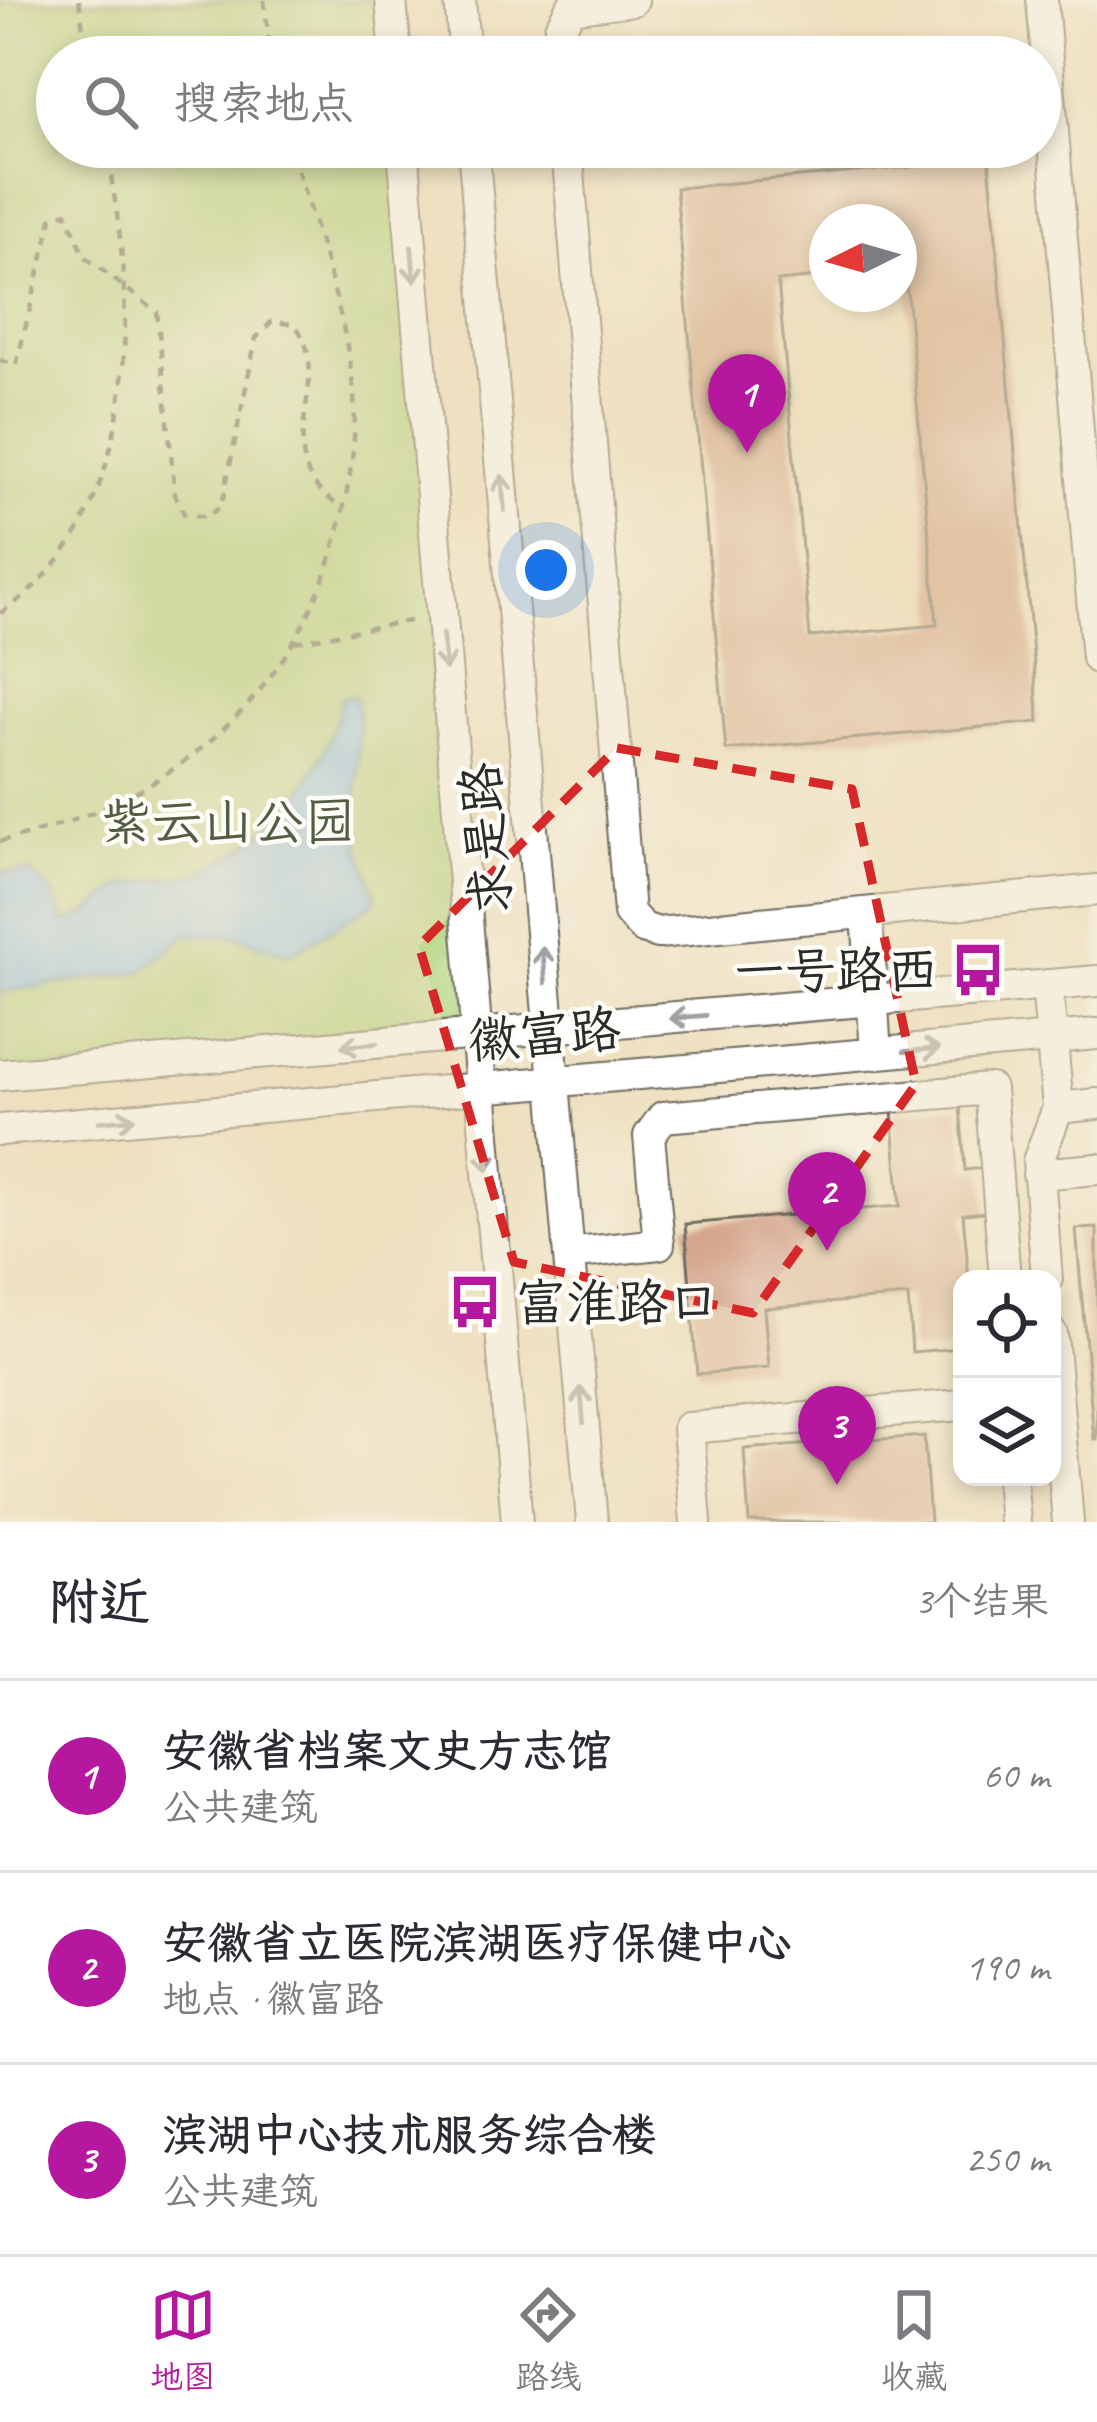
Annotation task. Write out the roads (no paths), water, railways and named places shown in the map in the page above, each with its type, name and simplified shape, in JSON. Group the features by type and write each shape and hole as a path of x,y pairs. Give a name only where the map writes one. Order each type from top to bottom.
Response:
{"street":[{"path":"391,0 394,36"},
{"path":"460,0 463,36"},
{"path":"560,36 571,8 633,0"},
{"path":"1042,0 1046,36"},
{"path":"1061,164 1085,372 1097,658"},
{"name":"求是路","path":"405,168 517,1522"},
{"name":"求是路","path":"475,168 592,1522"},
{"path":"569,168 628,914 643,928 658,933 1097,890"},
{"path":"867,913 876,1054"},
{"name":"徽富路","path":"0,1075 1097,981"},
{"path":"1046,1270 1038,1174 1040,1150 1058,1108 1047,985"},
{"name":"徽富路","path":"0,1130 1097,1034"},
{"path":"804,1060 807,1104"},
{"path":"569,1254 659,1244 649,1136 662,1117 990,1089 1004,1270"},
{"path":"1058,1108 1097,1104"},
{"path":"1038,1174 1097,1169"},
{"path":"1056,1378 1068,1522"},
{"path":"696,1522 688,1428 953,1406"},
{"path":"1012,1486 1015,1522"}],"water":[{"path":"355,696 359,719 355,830 377,901 290,954 234,936 186,935 141,972 0,992 0,873 31,872 52,892 64,922 81,917 127,885 200,872 252,842 293,802 323,753 342,697"}],"place":[{"name":"安徽省档案文史方志馆","path":"747,453"},
{"name":"一号路西","path":"978,970"},
{"name":"安徽省立医院滨湖医疗保健中心","path":"827,1251"},
{"name":"富淮路口","path":"475,1302"},
{"name":"滨湖中心技术服务综合楼","path":"837,1485"}],"park label":[{"name":"紫云山公园","path":"228,821"}]}
